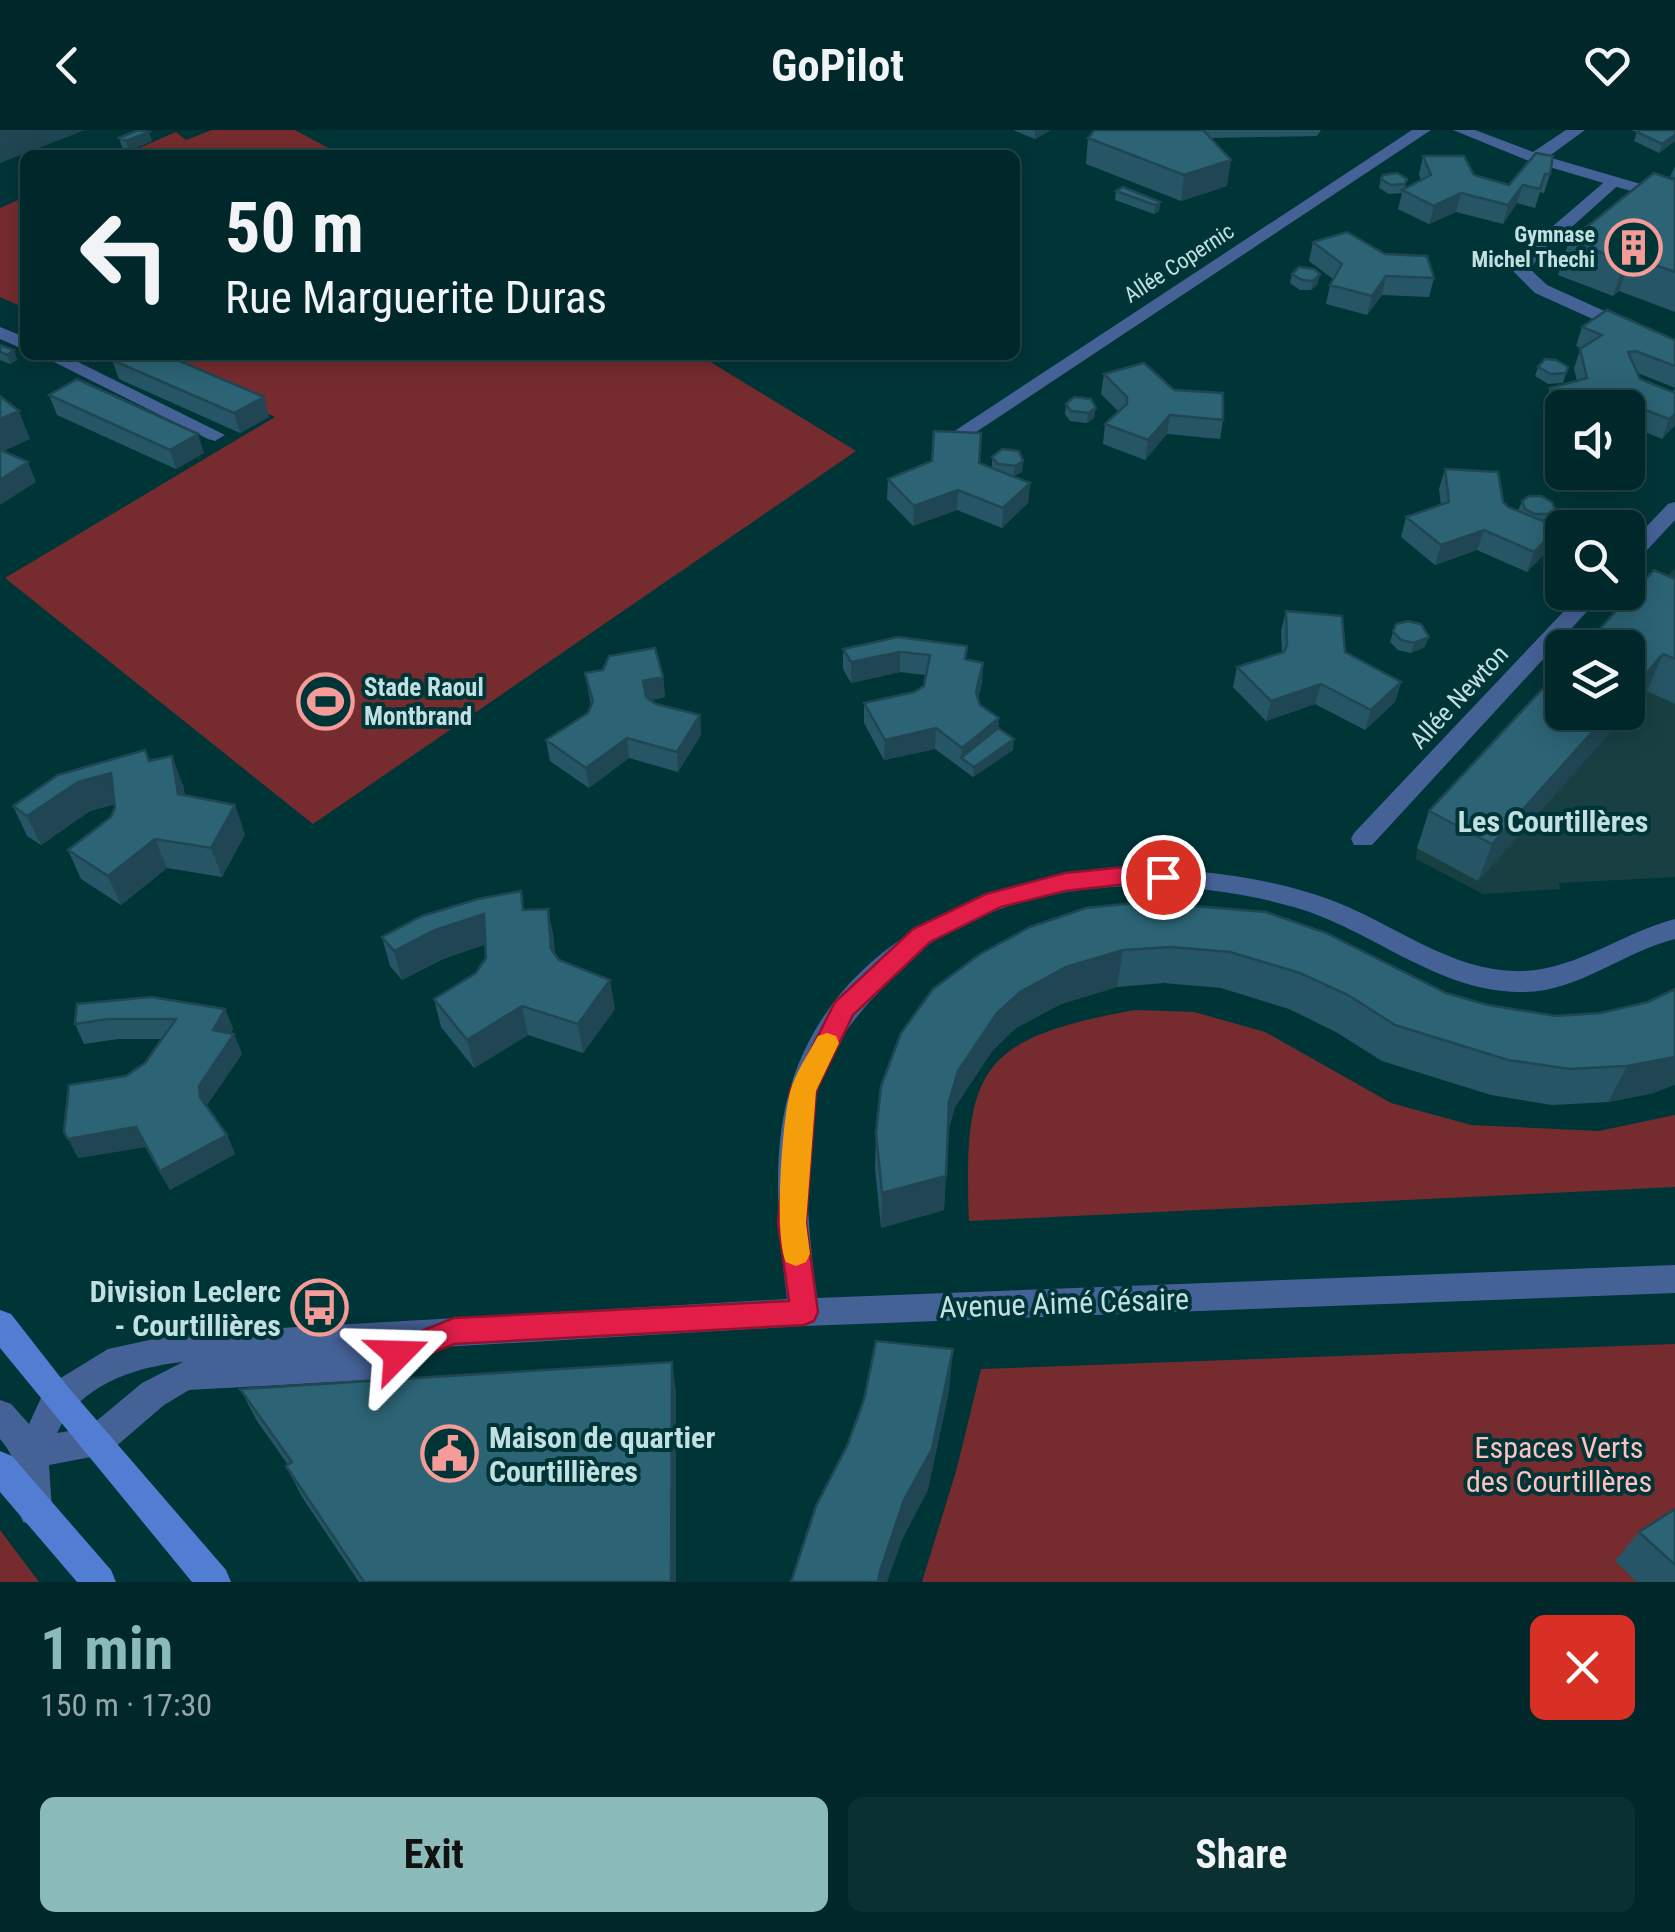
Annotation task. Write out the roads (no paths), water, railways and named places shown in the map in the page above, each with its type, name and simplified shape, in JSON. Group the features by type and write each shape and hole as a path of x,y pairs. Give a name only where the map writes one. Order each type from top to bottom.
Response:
{"main road":[{"path":"0,1324 57,1398 214,1582"},
{"path":"0,1467 99,1582"}],"street":[{"name":"Allée Copernic","path":"960,434 1423,130"},
{"path":"1461,130 1535,158 1675,199"},
{"path":"1535,158 1577,130"},
{"path":"1615,181 1530,255 1522,271 1540,289 1675,350"},
{"path":"59,360 215,435"},
{"path":"1645,540 1675,508"},
{"name":"Allée Newton","path":"1363,839 1578,610"},
{"path":"804,1312 792,1223 803,1091 844,1008 921,936 994,900 1065,882 1135,875 1219,882 1297,898 1471,975 1522,982 1586,967 1662,931 1675,929"},
{"name":"Avenue Aimé Césaire","path":"57,1398 119,1359 176,1348 804,1312 1675,1280"},
{"name":"Avenue Aimé Césaire","path":"95,1442 154,1394 185,1376 370,1365 454,1331"},
{"path":"35,1510 32,1452 57,1398"},
{"path":"0,1416 32,1452"},
{"path":"32,1452 95,1442"}],"place":[{"name":"Gymnase Michel Thechi","path":"1634,247"},
{"name":"Stade Raoul Montbrand","path":"325,701"},
{"name":"Division Leclerc - Courtillières","path":"320,1308"},
{"name":"Maison de quartier Courtillières","path":"450,1454"}],"district":[{"name":"Les Courtillères","path":"1553,821"}],"park label":[{"name":"Espaces Verts des Courtillères","path":"1559,1464"}]}
